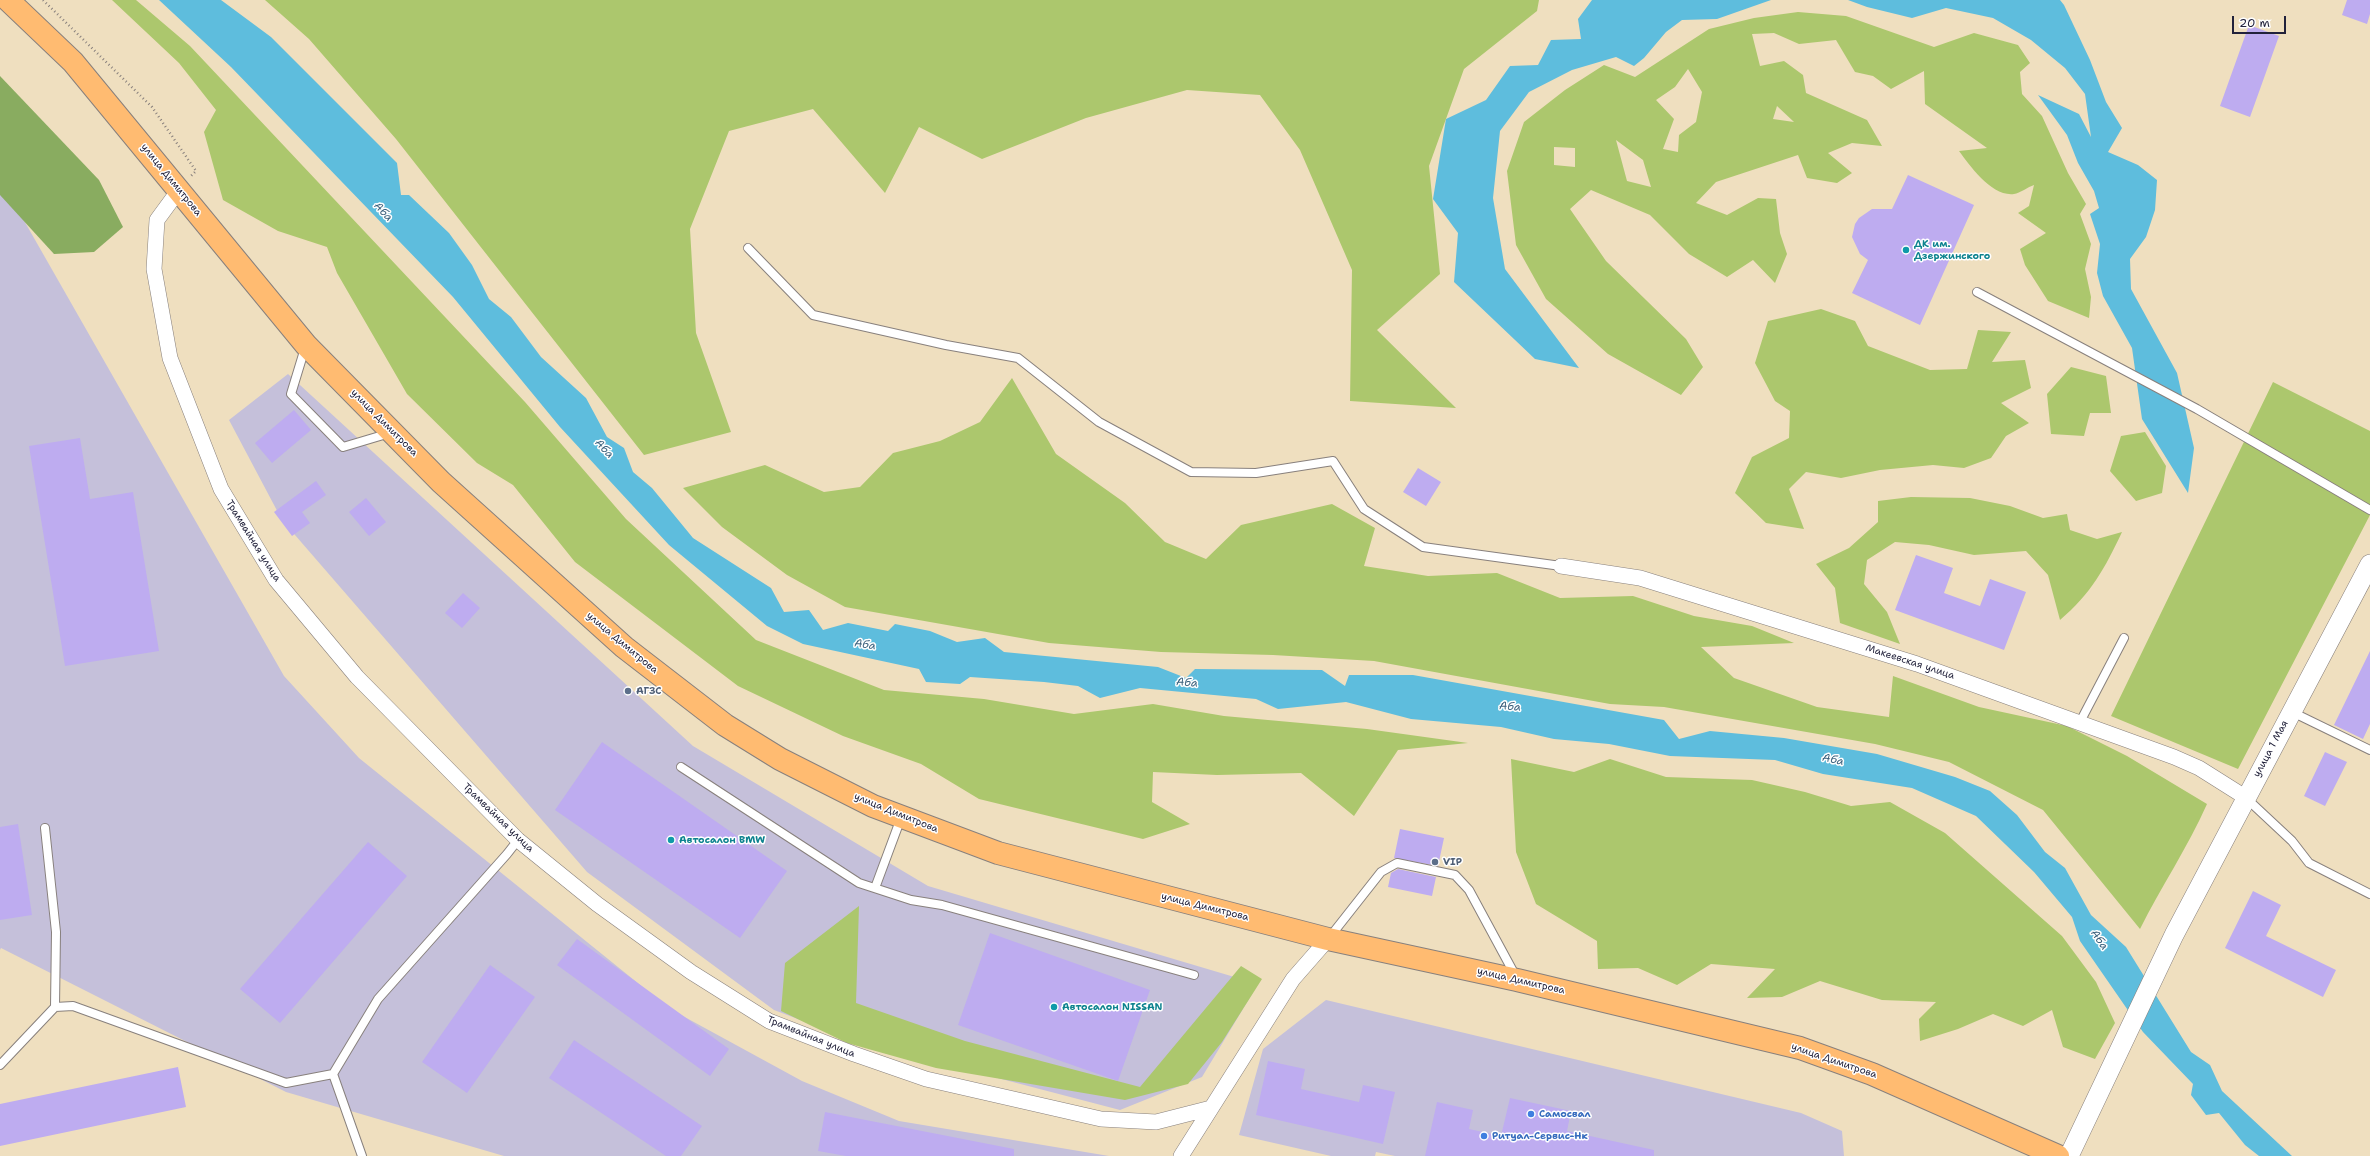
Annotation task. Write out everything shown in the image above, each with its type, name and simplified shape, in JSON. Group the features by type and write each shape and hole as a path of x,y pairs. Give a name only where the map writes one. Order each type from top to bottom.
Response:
{"main road":[{"name":"улица Димитрова","path":"8,0 73,62 306,345 441,482 624,647 725,725 780,758 873,806 998,852 1328,939 1517,980 1800,1048 1872,1074 2058,1156"}],"street":[{"name":"Трамвайная улица","path":"179,190 157,220 154,269 170,358 221,489 276,580 357,677 518,840 597,904 691,972 770,1021 854,1054 926,1079 1101,1119 1156,1122 1211,1108"},
{"name":"улица 1 Мая","path":"2069,1156 2174,935 2245,797 2370,564"},
{"name":"Макеевская улица","path":"1561,566 1640,578 1917,664 2174,757 2198,768 2245,797"},
{"path":"1181,1156 1293,978 1328,939"}],"lane":[{"path":"748,248 813,315 946,345 1018,358 1099,422 1191,472 1256,473 1333,462 1364,509 1423,547 1561,566"},
{"path":"1978,292 2108,360 2197,409 2370,510"},
{"path":"306,345 291,394 343,447 393,432"},
{"path":"2080,722 2124,638"},
{"path":"2291,712 2370,750"},
{"path":"681,767 833,868 859,883 1194,975"},
{"path":"2245,797 2292,841 2309,863 2370,894"},
{"path":"874,888 901,816"},
{"path":"0,1065 55,1007 56,932 45,828"},
{"path":"55,1007 72,1006 286,1083 333,1074 378,999 518,840"},
{"path":"1328,939 1381,872 1397,863 1455,875 1469,890 1517,980"},
{"path":"333,1074 362,1156"}],"path":[{"path":"43,0 152,107 196,171 179,190"}],"shaded area":[{"path":"0,190 22,217 284,676 359,758 670,1009 802,1081 899,1121 1109,1156 504,1156 286,1092 1,948 0,950"},
{"path":"288,374 693,746 928,886 1258,984 1202,1077 1120,1110 856,1041 774,1010 587,872 282,520 229,420"},
{"path":"1326,1000 1801,1113 1842,1131 1844,1156 1395,1156 1376,1152 1375,1156 1331,1156 1239,1135 1263,1049"}],"green space":[{"path":"112,0 136,0 190,46 525,402 626,519 756,640 884,690 984,699 1074,714 1153,704 1224,716 1367,729 1468,743 1398,750 1354,816 1301,773 1217,775 1153,772 1152,802 1190,824 1143,839 979,799 921,764 843,736 738,686 575,562 513,485 477,463 407,394 337,273 327,247 278,231 223,200 204,132 216,110 179,63"},
{"path":"265,0 1539,0 1537,11 1464,69 1429,166 1440,274 1377,330 1456,408 1350,401 1352,270 1300,150 1260,95 1187,90 1086,118 982,159 919,127 885,193 813,109 729,131 690,229 696,333 731,432 644,455 396,139 309,39"},
{"path":"1798,12 1846,16 1934,47 1974,33 2018,45 2030,63 2020,72 2022,94 2042,116 2068,173 2086,204 2080,214 2091,244 2085,269 2091,297 2089,318 2048,301 2025,265 2020,249 2046,233 2018,213 2029,206 2034,185 2014,194 2006,194 1990,186 1975,172 1959,151 1987,148 1925,104 1924,71 1891,89 1873,76 1855,72 1836,40 1799,44 1774,33 1752,34 1760,66 1784,61 1803,75 1806,93 1867,120 1882,146 1852,143 1828,153 1852,173 1837,183 1807,178 1798,155 1716,182 1696,203 1727,215 1758,198 1776,199 1780,233 1787,254 1775,283 1753,260 1727,277 1689,254 1650,215 1591,190 1570,209 1606,261 1686,339 1703,367 1681,395 1608,354 1546,299 1516,245 1507,171 1524,122 1565,90 1604,65 1635,77 1709,29 1754,18","holes":["1688,69 1702,92 1696,122 1679,135 1678,152 1663,149 1674,119 1656,100 1675,87","1777,106 1794,122 1773,119","1616,140 1643,160 1651,187 1627,181","1554,147 1575,148 1575,167 1554,165"]},
{"path":"0,76 99,180 123,227 94,252 54,254 0,195"},
{"path":"1821,309 1855,321 1868,346 1930,370 1967,369 1978,330 2011,332 1992,362 2025,360 2031,388 2001,403 2029,423 2006,436 1991,458 1964,468 1933,465 1880,470 1841,478 1806,472 1789,489 1804,529 1766,523 1735,493 1752,457 1789,438 1790,411 1775,401 1755,363 1768,321"},
{"path":"2071,367 2106,376 2111,413 2090,413 2084,436 2051,434 2047,394"},
{"path":"1012,378 1056,454 1125,503 1165,542 1206,559 1241,525 1332,504 1375,528 1364,566 1428,576 1497,573 1560,598 1633,596 1694,616 1752,626 1794,643 1701,647 1734,678 1817,707 1889,717 1893,676 1979,707 2067,726 2127,756 2207,804 2200,820 2140,929 2043,810 1949,762 1875,744 1664,707 1610,704 1374,661 1273,655 1161,652 1049,643 845,607 787,575 722,527 683,488 765,465 824,492 860,487 893,453 940,441 980,422"},
{"path":"2273,382 2370,431 2370,515 2238,769 2111,716"},
{"path":"2145,432 2166,466 2162,493 2136,501 2110,471 2121,436"},
{"path":"1911,497 1970,498 2010,506 2043,518 2067,514 2070,530 2097,539 2122,532 2110,557 2089,590 2060,620 2048,575 2026,551 1974,555 1929,545 1895,542 1867,560 1864,584 1887,612 1900,644 1840,623 1835,588 1816,564 1849,548 1878,522 1878,501"},
{"path":"1511,759 1574,772 1610,759 1666,777 1752,780 1805,792 1851,806 1890,802 1945,833 2062,936 2096,982 2115,1023 2095,1059 2063,1047 2052,1010 2023,1026 1993,1014 1958,1029 1920,1041 1919,1019 1936,1002 1882,1000 1820,981 1782,997 1747,998 1775,969 1711,964 1677,985 1638,968 1598,969 1597,941 1536,904 1516,852"},
{"path":"859,906 856,1003 965,1041 1140,1087 1241,966 1262,979 1222,1042 1188,1084 1125,1100 936,1068 847,1043 781,1011 785,963"}],"water":[{"name":"Аба","path":"159,0 221,0 271,37 397,163 401,195 409,195 449,233 472,265 489,299 511,317 541,357 586,398 607,437 624,448 633,472 652,488 693,538 771,588 784,612 809,610 823,630 848,623 888,631 895,624 930,631 957,642 985,638 1004,652 1158,667 1186,678 1195,669 1322,670 1345,686 1349,675 1413,675 1664,720 1679,739 1710,731 1784,738 1877,754 1955,777 1990,791 2017,815 2045,852 2065,868 2091,915 2126,947 2191,1052 2210,1065 2222,1091 2292,1156 2259,1156 2245,1145 2219,1113 2206,1115 2191,1095 2193,1084 2143,1032 2080,941 2072,917 2034,872 1976,816 1912,788 1823,774 1775,760 1670,756 1609,744 1554,739 1501,727 1411,719 1346,702 1278,709 1256,699 1140,688 1100,698 1078,686 1044,682 970,677 960,684 926,682 919,669 803,644 767,626 669,545 560,427 453,297 231,67"},
{"path":"1592,0 1771,0 1717,19 1682,20 1666,32 1644,58 1634,66 1616,57 1572,70 1529,92 1500,131 1493,198 1505,269 1579,368 1535,359 1454,282 1458,233 1433,199 1446,119 1486,100 1510,66 1538,65 1551,40 1581,39 1578,19"},
{"path":"1848,0 2060,0 2064,5 2090,60 2106,102 2122,128 2108,152 2138,165 2157,180 2155,210 2146,237 2130,259 2131,289 2177,373 2194,448 2188,493 2142,419 2132,348 2103,296 2097,273 2100,244 2090,214 2099,208 2094,191 2078,163 2067,135 2038,95 2079,114 2091,137 2085,94 2065,68 2031,40 1993,18 1946,8 1912,18 1867,7"}],"building":[{"path":"2347,0 2370,0 2370,14 2367,24 2342,15"},
{"path":"2249,25 2279,36 2250,117 2220,106"},
{"name":"ДК им. Дзержинского","path":"1908,175 1974,205 1920,325 1852,293 1868,260 1860,254 1852,237 1855,224 1859,218 1872,209 1892,209"},
{"path":"294,410 311,430 272,463 255,443"},
{"path":"80,438 90,499 133,492 159,651 65,666 29,446"},
{"path":"1418,468 1441,482 1426,506 1403,492"},
{"path":"316,481 326,495 302,512 310,523 292,536 274,512"},
{"path":"366,498 386,522 369,536 349,512"},
{"path":"1916,555 1953,568 1944,593 1980,606 1990,579 2026,592 2004,650 1895,610"},
{"path":"463,593 480,608 462,628 445,613"},
{"path":"2370,651 2370,724 2363,739 2334,725"},
{"name":"Автосалон BMW","path":"602,742 787,871 740,938 555,810"},
{"path":"2325,752 2347,762 2325,806 2304,796"},
{"path":"18,824 32,915 0,920 0,827"},
{"path":"1400,829 1444,838 1438,866 1394,858"},
{"path":"368,842 407,876 280,1023 240,989"},
{"path":"1398,869 1436,877 1432,896 1388,887 1391,873"},
{"path":"2253,891 2281,905 2266,936 2336,970 2323,997 2225,948"},
{"name":"Автосалон NISSAN","path":"990,933 1150,990 1118,1081 958,1025"},
{"path":"577,939 729,1049 710,1076 557,965"},
{"path":"490,965 535,997 467,1093 422,1062"},
{"path":"574,1040 702,1126 681,1156 666,1156 549,1078"},
{"path":"1268,1061 1305,1069 1301,1089 1359,1102 1363,1085 1395,1092 1383,1144 1256,1115"},
{"path":"178,1067 186,1107 0,1146 0,1104"},
{"path":"1510,1098 1571,1111 1567,1131 1654,1150 1654,1156 1425,1156 1437,1102 1473,1110 1469,1129 1501,1136"},
{"path":"825,1112 1014,1149 1014,1156 846,1156 818,1151"}],"place":[{"name":"ДК им. Дзержинского","path":"1906,250"},
{"name":"АГЗС","path":"628,691"},
{"name":"Автосалон BMW","path":"671,840"},
{"name":"VIP","path":"1435,862"},
{"name":"Автосалон NISSAN","path":"1054,1007"},
{"name":"Самосвал","path":"1531,1114"},
{"name":"Ритуал-Сервис-Нк","path":"1484,1136"}]}
